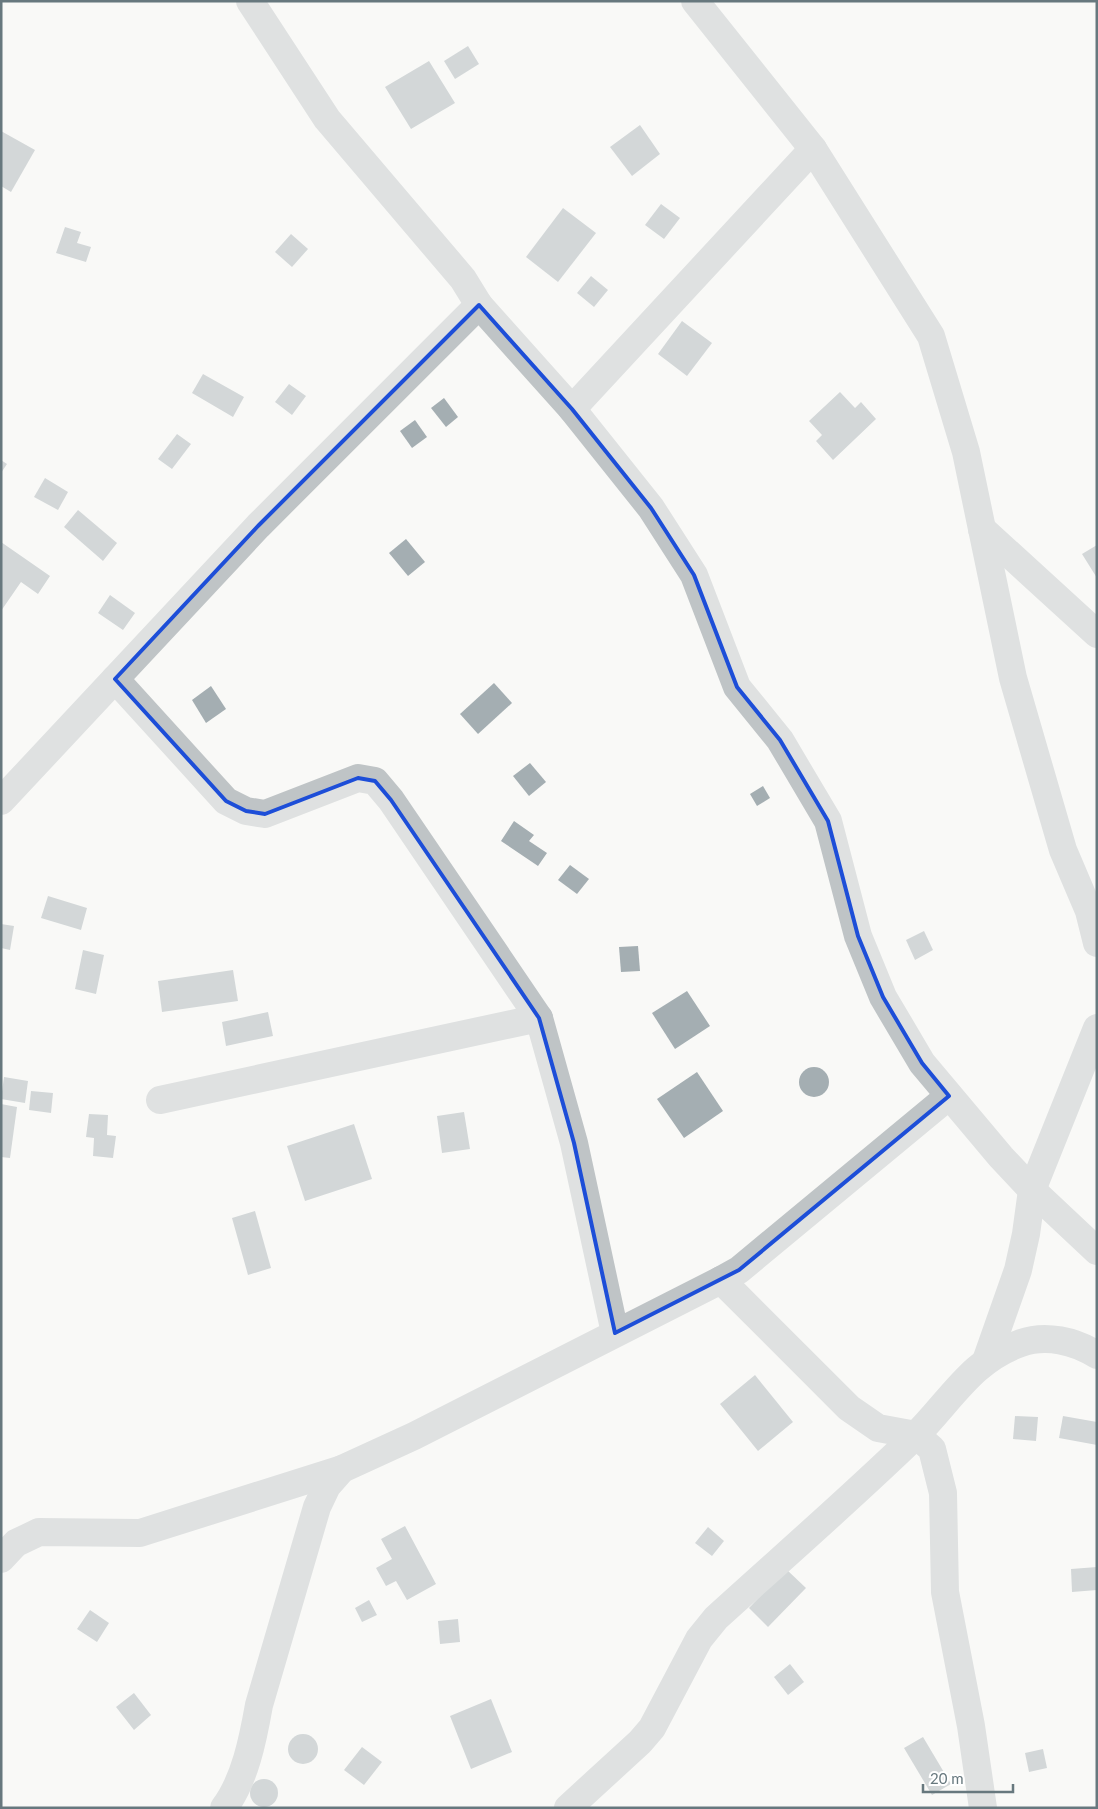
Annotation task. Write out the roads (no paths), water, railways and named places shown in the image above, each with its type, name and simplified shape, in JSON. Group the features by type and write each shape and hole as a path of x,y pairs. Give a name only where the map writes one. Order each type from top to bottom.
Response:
{"street":[{"path":"250,1 327,118 463,279 479,305 572,409 651,508 694,575 737,687 780,740 828,821 858,936 882,997 922,1063 949,1096 1032,1190 1097,1252"},
{"path":"695,1 812,149 931,336 966,452 1013,678 1063,850 1089,911 1097,943"},
{"path":"572,409 812,149"},
{"path":"1,801 258,526 479,305"},
{"path":"982,529 1097,634"},
{"path":"115,679 226,801 246,811 265,814 358,778 375,781 391,800 539,1018 574,1143 615,1333"},
{"path":"160,1100 539,1018"},
{"path":"986,1361 1018,1270 1026,1234 1032,1190 1097,1028"},
{"path":"1,1559 16,1542 39,1532 140,1533 342,1469 414,1436 738,1270 949,1096"},
{"path":"721,1280 849,1408 878,1428 916,1435 932,1448 943,1493 945,1592 971,1726 983,1808"},
{"path":"568,1808 640,1742 652,1728 699,1639 716,1618 916,1435 963,1380 986,1361 1019,1343 1039,1338 1060,1340 1097,1354"},
{"path":"224,1808 242,1770 254,1732 259,1705 317,1507 327,1486 342,1469"}]}
